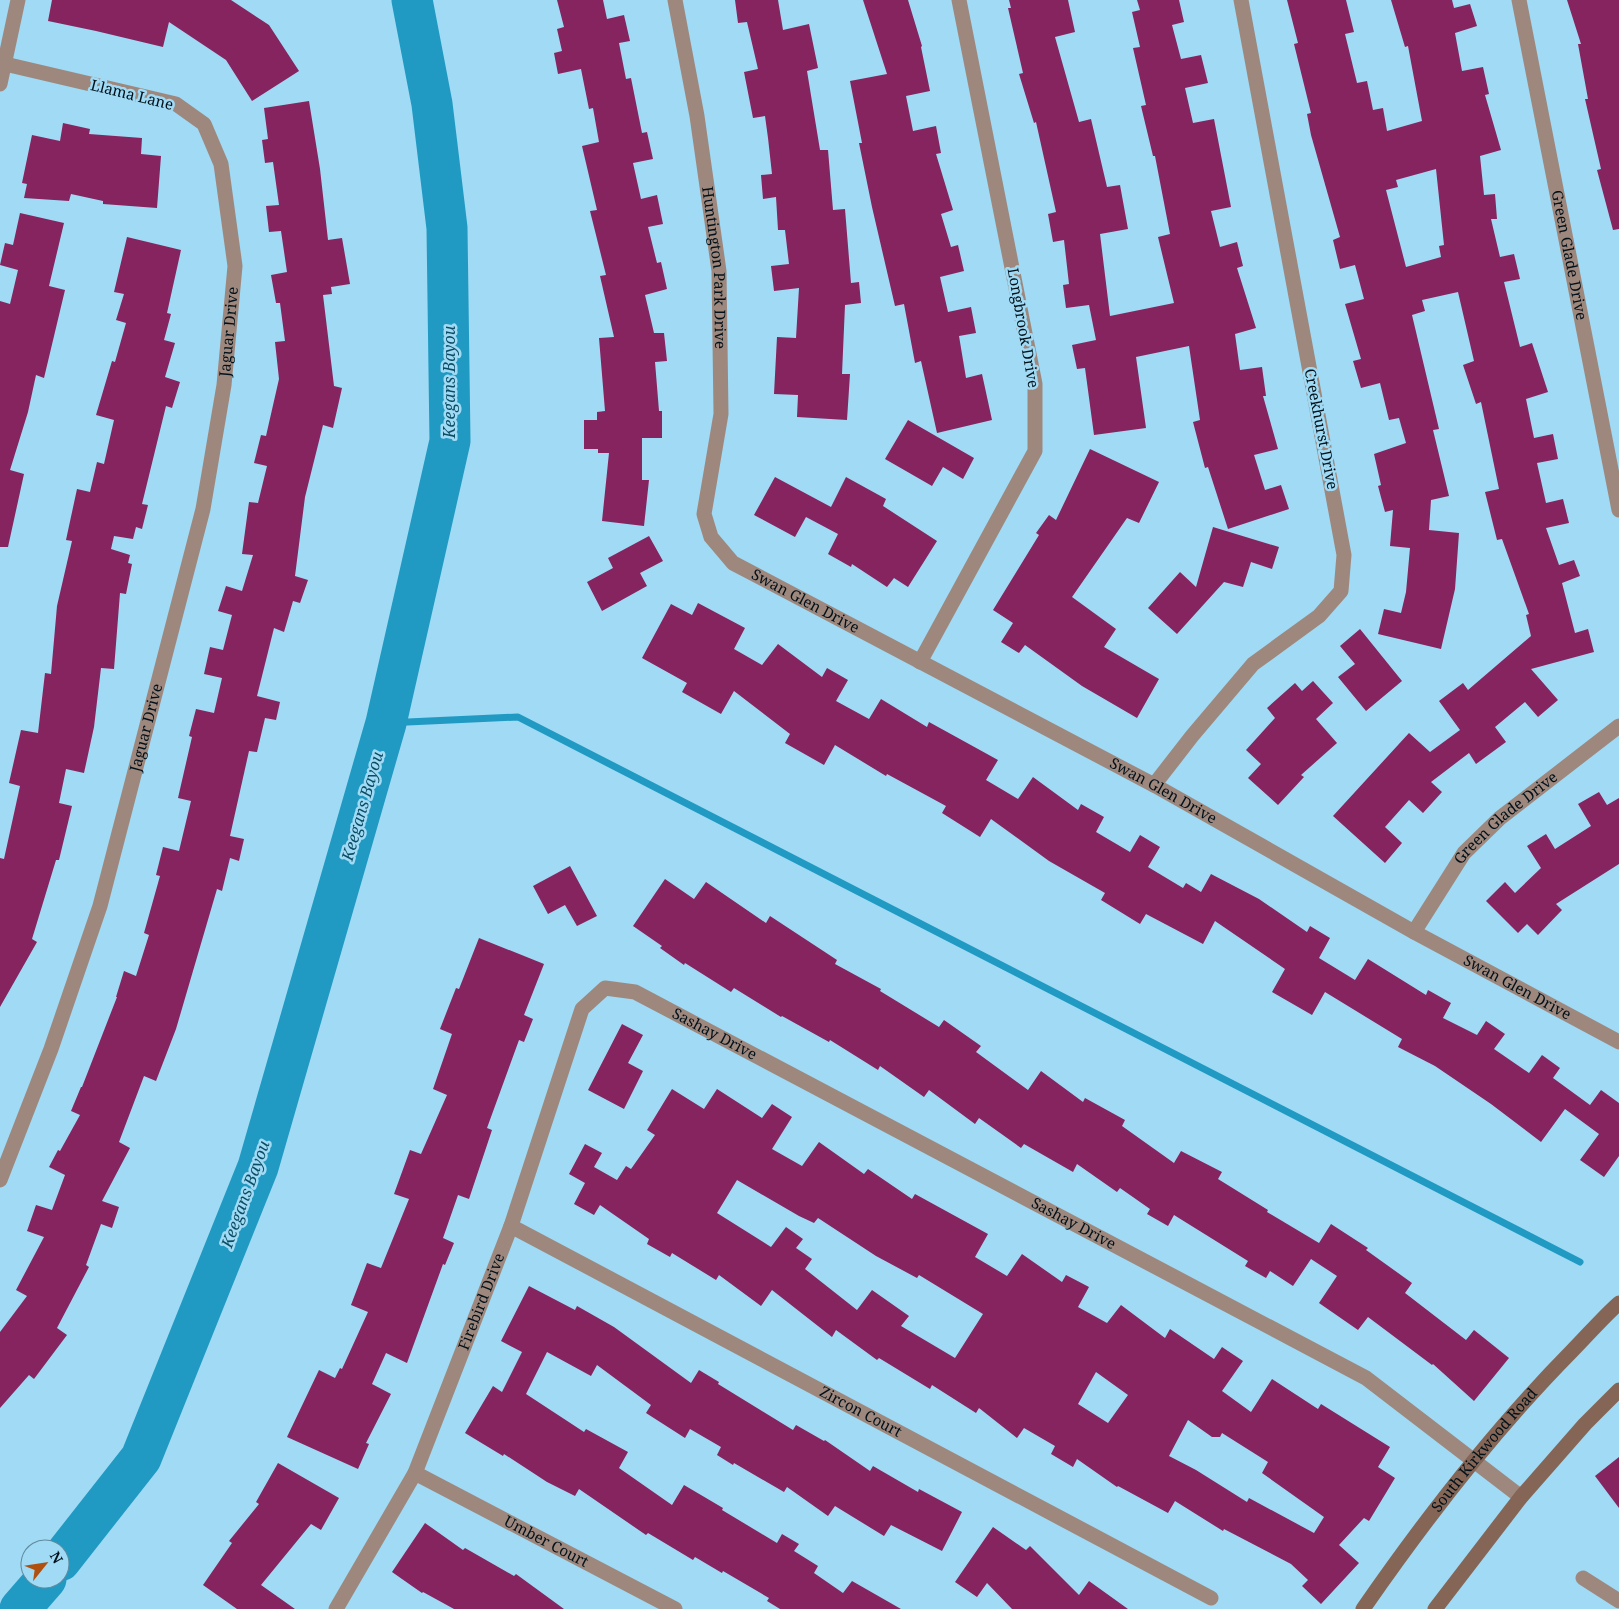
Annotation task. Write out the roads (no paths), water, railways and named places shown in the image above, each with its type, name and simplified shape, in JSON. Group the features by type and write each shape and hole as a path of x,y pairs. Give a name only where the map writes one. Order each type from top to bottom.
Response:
{"main road":[{"name":"South Kirkwood Road","path":"1363,1609 1397,1560 1473,1461 1537,1387 1619,1303"},
{"path":"1435,1609 1521,1497 1585,1424 1619,1390"}],"street":[{"path":"0,84 18,0"},
{"name":"Huntington Park Drive","path":"675,0 696,116 718,271 721,414 704,514 711,538"},
{"name":"Longbrook Drive","path":"920,662 1036,451 1035,384 959,0"},
{"name":"Creekhurst Drive","path":"1154,785 1252,664 1319,616 1341,591 1344,555 1240,0"},
{"name":"Green Glade Drive","path":"1519,0 1619,510"},
{"name":"Llama Lane","path":"5,64 176,104 204,124 221,164 234,262"},
{"name":"Jaguar Drive","path":"0,1180 51,1049 100,906 204,509 224,385 234,262"},
{"name":"Swan Glen Drive","path":"711,538 733,563 1154,785 1414,932 1619,1042"},
{"name":"Green Glade Drive","path":"1414,932 1464,853 1500,818 1619,726"},
{"name":"Firebird Drive","path":"336,1609 416,1473 511,1226 582,1009 605,988"},
{"name":"Sashay Drive","path":"605,988 636,992 1366,1378 1521,1497"},
{"name":"Zircon Court","path":"511,1226 1211,1598"},
{"name":"Umber Court","path":"416,1473 675,1609"},
{"path":"1583,1578 1619,1601"}],"waterway":[{"name":"Keegans Bayou","path":"70,1548 141,1458 258,1167 386,723 450,441 447,228 432,104 412,0"},
{"path":"386,723 518,717 1580,1262"},
{"name":"Keegans Bayou","path":"20,1609 37,1589"}]}
